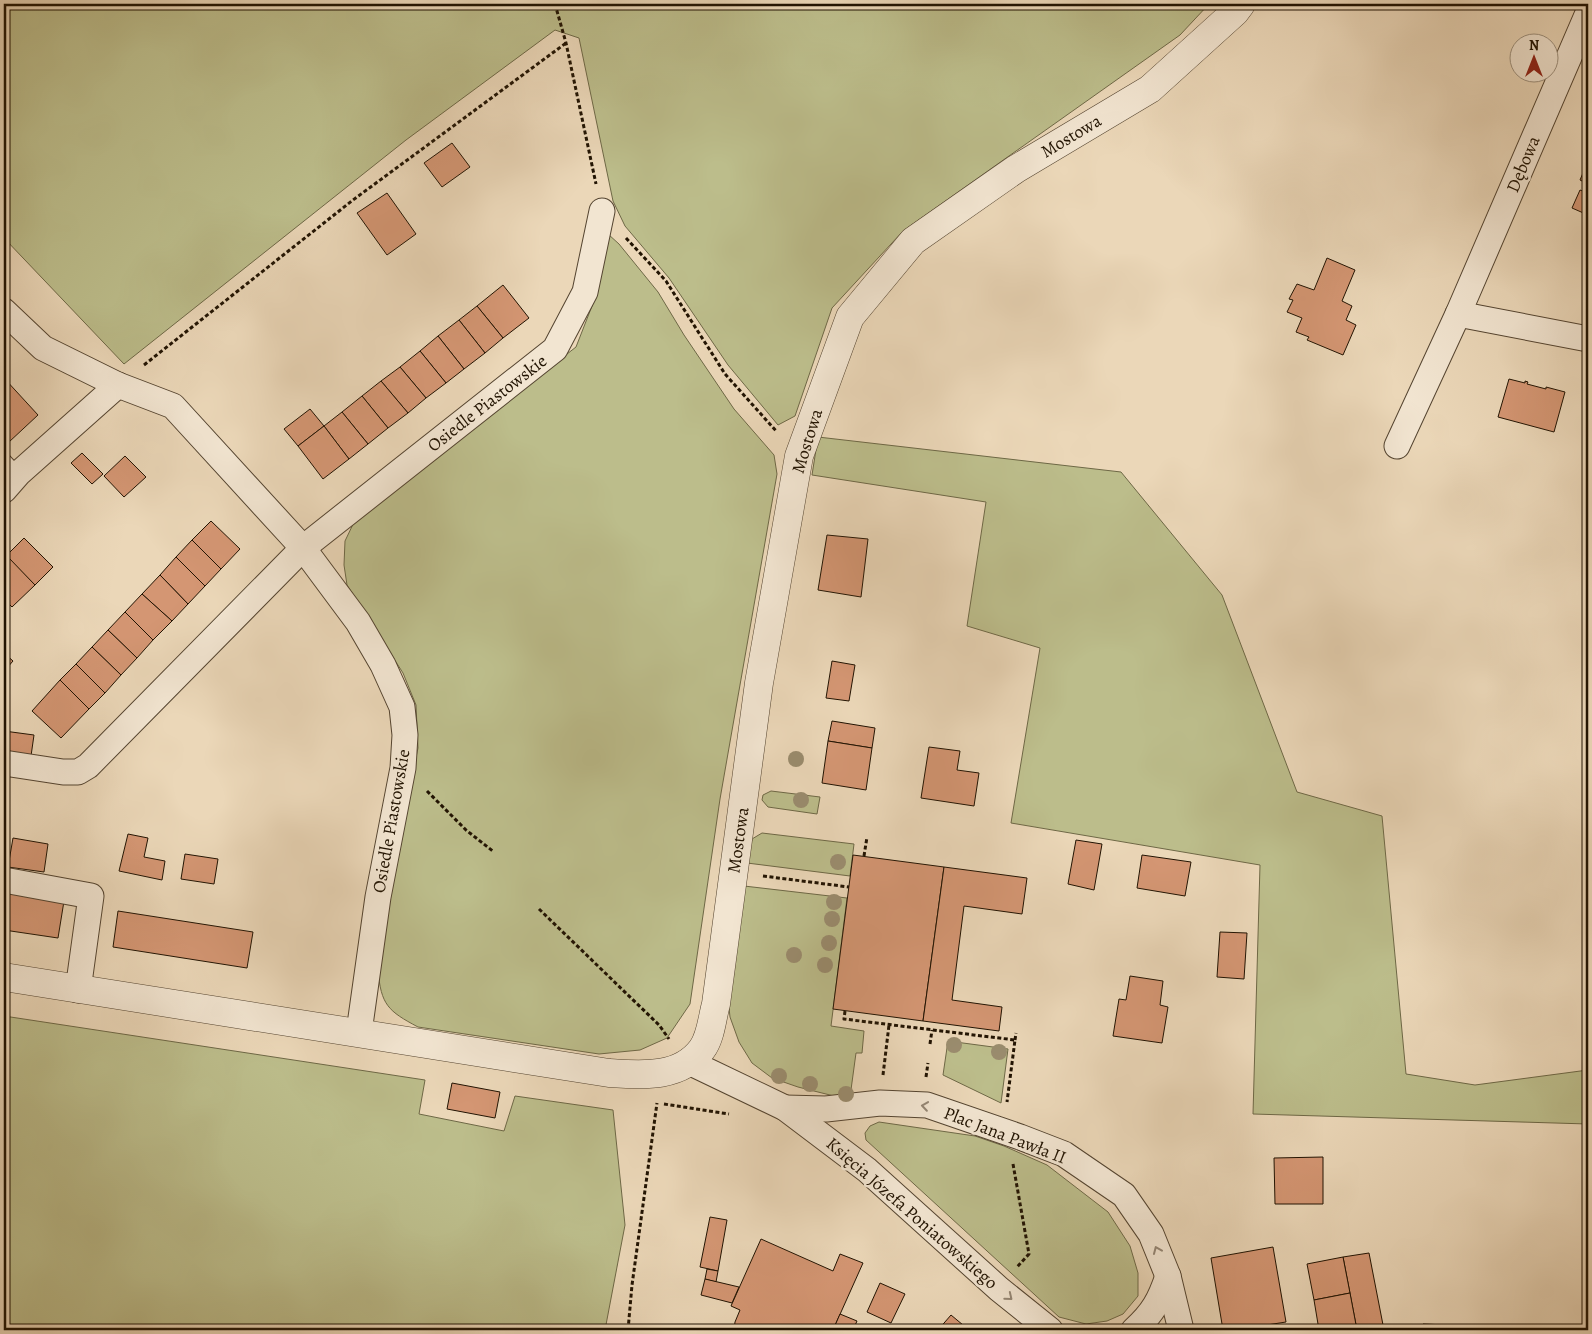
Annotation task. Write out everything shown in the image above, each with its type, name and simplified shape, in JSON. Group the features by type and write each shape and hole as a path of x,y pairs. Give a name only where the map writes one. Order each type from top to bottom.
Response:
{"street":[{"name":"Mostowa","path":"689,1062 703,1048 716,1004 759,683 799,456 850,317 913,241 1016,169 1150,89 1235,12 1241,4"},
{"name":"Dębowa","path":"1397,446 1458,314 1588,13"},
{"name":"Osiedle Piastowskie","path":"4,763 63,772 78,772 88,766 303,548 555,349 586,292 602,211"},
{"name":"Osiedle Piastowskie","path":"4,311 42,348 118,385 173,406 303,548 358,622 383,664 402,707 404,735 403,768 378,897 359,1032"},
{"path":"1458,314 1588,339"},
{"path":"8,474 118,385"},
{"path":"4,880 91,896 78,990"},
{"path":"4,977 609,1073 648,1075 670,1071 689,1062"},
{"name":"Księcia Józefa Poniatowskiego","path":"689,1062 785,1108 867,1170 999,1288 1050,1330"},
{"name":"Plac Jana Pawła II","path":"785,1108 826,1109 880,1103 927,1106 1064,1154 1124,1195 1151,1234 1168,1276 1181,1330"},
{"path":"1134,1330 1147,1319 1161,1297 1168,1276"}],"path":[{"path":"555,4 566,42 602,211 666,281 725,374 799,456"},
{"path":"118,385 353,200 566,42"},
{"path":"403,768 466,830 494,852"},
{"path":"864,856 867,837"},
{"path":"733,872 849,886"},
{"path":"539,909 659,1025 670,1041 663,1044"},
{"path":"845,1011 844,1019 1015,1040"},
{"path":"889,1024 883,1075 891,1076"},
{"path":"930,1044 932,1030"},
{"path":"1007,1104 1016,1033"},
{"path":"928,1063 925,1080 932,1081"},
{"path":"628,1330 632,1286 661,1073"},
{"path":"999,1288 1029,1254 1012,1157 1020,1137"}],"green space":[{"path":"4,4 1209,4 1180,35 903,231 832,308 795,416 778,425 728,365 669,278 625,226 613,201 579,38 555,30 406,140 124,364 4,238"},
{"path":"608,234 619,244 658,292 684,335 734,409 774,455 777,474 720,799 690,1004 667,1038 640,1050 599,1054 418,1027 393,1011 384,999 378,970 403,818 418,748 416,705 403,673 347,585 344,565 345,541 356,518 576,347 592,306"},
{"path":"818,437 1121,472 1222,595 1297,792 1382,816 1406,1074 1475,1085 1588,1070 1588,1124 1253,1114 1260,865 1011,823 1040,648 967,626 986,502 812,475"},
{"path":"771,791 820,797 817,814 768,807 762,800 763,795"},
{"path":"762,833 854,844 850,876 747,863 752,839"},
{"path":"744,886 847,898 831,1026 864,1031 862,1053 856,1053 850,1097 846,1099 798,1087 772,1078 752,1063 739,1042 730,1017 727,989"},
{"path":"4,1016 425,1080 419,1114 504,1131 515,1096 613,1110 625,1225 605,1330 4,1330"},
{"path":"948,1041 1008,1049 1001,1103 943,1075"},
{"path":"879,1122 975,1136 1004,1146 1047,1165 1108,1212 1130,1246 1138,1273 1138,1296 1123,1314 1107,1321 1086,1324 1059,1317 866,1140 865,1133 870,1126"}],"building":[{"path":"452,143 470,167 442,187 424,163"},
{"path":"1588,161 1588,184 1580,180"},
{"path":"1588,185 1588,215 1572,208 1580,190 1585,192"},
{"path":"387,193 416,234 387,255 357,213"},
{"path":"1327,258 1355,270 1342,301 1352,306 1346,320 1356,325 1343,355 1307,340 1309,337 1296,332 1302,318 1287,312 1293,300 1289,299 1297,284 1314,290"},
{"path":"503,285 529,318 503,338 477,306"},
{"path":"477,306 503,338 485,353 459,320"},
{"path":"459,320 485,353 464,369 438,336"},
{"path":"438,336 464,369 446,383 420,351"},
{"path":"420,351 446,383 426,398 400,367"},
{"path":"400,367 426,398 408,413 381,381"},
{"path":"4,378 38,415 9,442 4,436"},
{"path":"1509,379 1525,383 1525,381 1528,382 1527,384 1565,392 1554,432 1498,417"},
{"path":"381,381 408,413 388,428 362,396"},
{"path":"362,396 388,428 368,444 342,412"},
{"path":"310,409 324,426 298,446 284,429"},
{"path":"342,412 368,444 349,459 324,426"},
{"path":"324,426 349,459 323,479 298,446"},
{"path":"82,453 103,474 92,484 71,463"},
{"path":"125,456 146,477 124,497 104,476"},
{"path":"211,521 240,549 221,569 192,540"},
{"path":"827,535 868,539 861,597 818,590"},
{"path":"24,538 53,567 35,585 6,556"},
{"path":"192,540 221,569 205,586 176,557"},
{"path":"176,557 205,586 188,604 160,575"},
{"path":"9,558 35,585 12,607 4,599 4,564"},
{"path":"160,575 188,604 172,621 142,594"},
{"path":"142,594 172,621 153,640 125,612"},
{"path":"125,612 153,640 137,658 108,630"},
{"path":"108,630 137,658 121,675 92,647"},
{"path":"92,647 121,675 105,693 76,664"},
{"path":"4,653 13,661 6,669 4,666"},
{"path":"832,661 855,665 849,701 826,698"},
{"path":"76,664 105,693 89,709 60,680"},
{"path":"60,680 89,709 61,738 32,711"},
{"path":"832,721 875,728 872,748 828,741"},
{"path":"4,731 34,735 31,756 4,752"},
{"path":"828,741 872,748 866,790 822,783"},
{"path":"929,747 960,751 957,770 979,773 974,806 921,798"},
{"path":"128,834 148,838 144,857 165,861 162,880 119,871"},
{"path":"13,838 48,844 44,872 8,867"},
{"path":"1076,840 1102,844 1094,890 1068,884"},
{"path":"185,854 218,859 214,884 181,879"},
{"path":"853,855 944,867 923,1021 833,1009"},
{"path":"1142,855 1191,862 1185,896 1137,888"},
{"path":"944,867 1027,878 1022,914 964,906 952,1000 1002,1007 999,1031 923,1021"},
{"path":"4,892 64,901 58,938 4,930"},
{"path":"118,911 253,932 247,968 113,947"},
{"path":"1220,932 1247,933 1244,979 1217,977"},
{"path":"1130,976 1163,981 1160,1005 1168,1007 1162,1043 1113,1036 1119,999 1126,1000"},
{"path":"452,1083 500,1092 495,1118 447,1109"},
{"path":"1323,1157 1323,1204 1275,1204 1274,1158"},
{"path":"710,1217 727,1220 718,1271 700,1267"},
{"path":"761,1239 833,1271 840,1254 863,1263 833,1330 734,1330 740,1310 731,1306"},
{"path":"1273,1247 1286,1322 1235,1330 1223,1330 1211,1258"},
{"path":"1369,1253 1384,1330 1357,1330 1343,1257"},
{"path":"1343,1257 1350,1293 1314,1300 1307,1264"},
{"path":"707,1269 718,1271 716,1282 705,1279"},
{"path":"705,1279 739,1287 732,1303 701,1295"},
{"path":"880,1283 905,1294 891,1323 867,1312"},
{"path":"1350,1293 1357,1330 1319,1330 1314,1300"},
{"path":"840,1314 857,1321 853,1330 833,1330"},
{"path":"951,1315 969,1330 938,1330"},
{"path":"1423,1324 1447,1325 1446,1330 1423,1330"}]}
